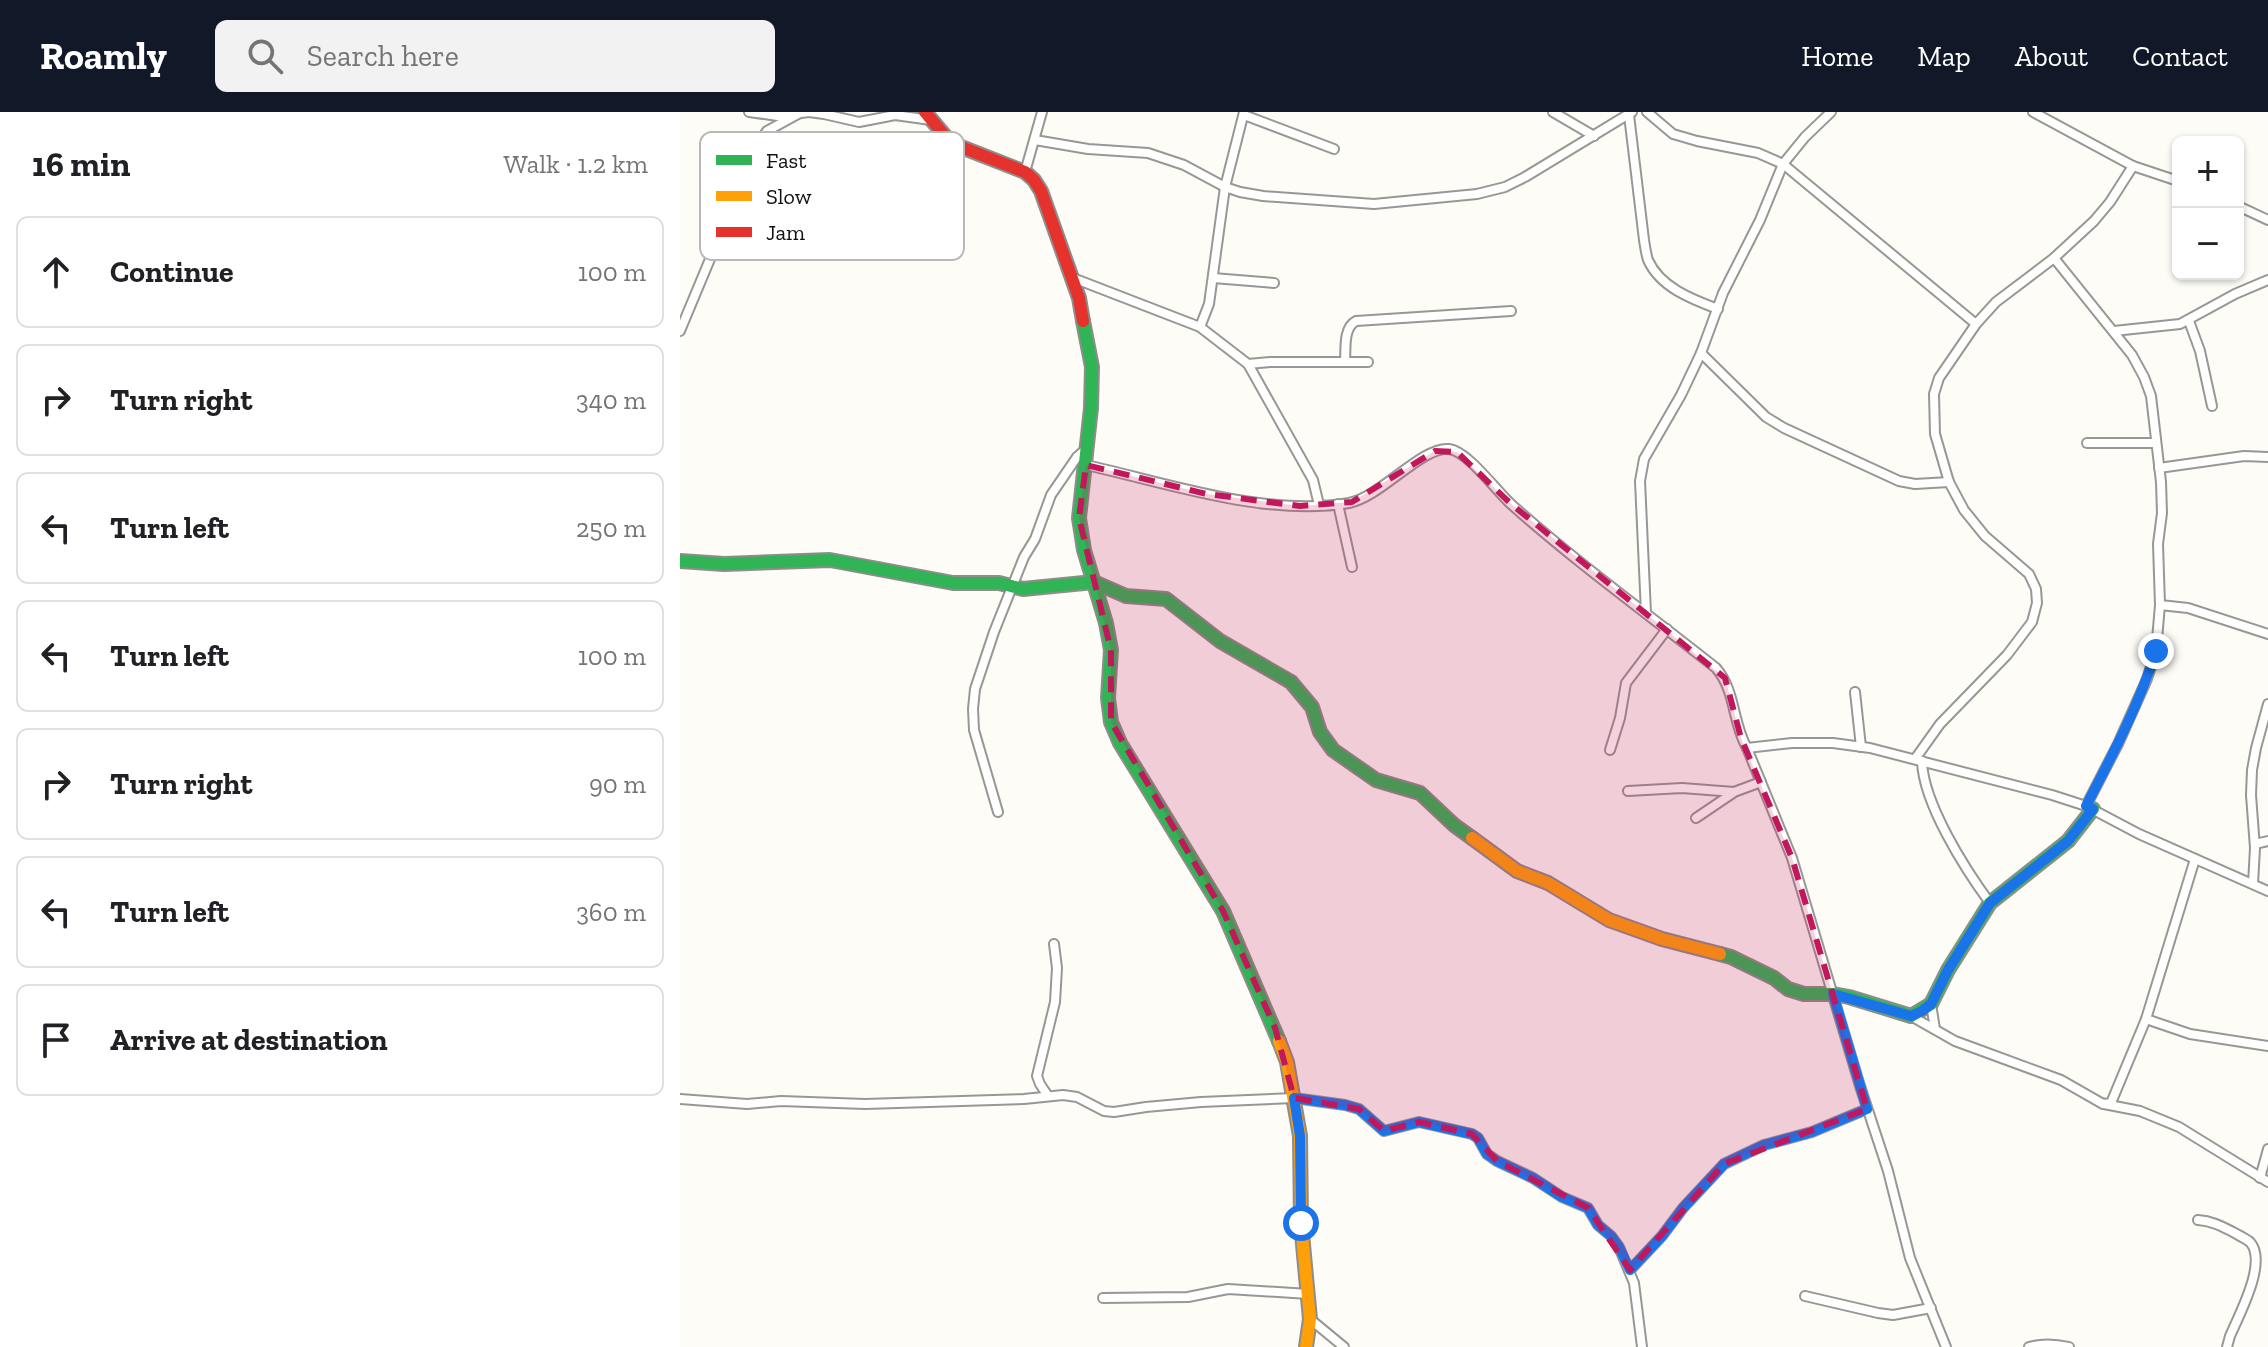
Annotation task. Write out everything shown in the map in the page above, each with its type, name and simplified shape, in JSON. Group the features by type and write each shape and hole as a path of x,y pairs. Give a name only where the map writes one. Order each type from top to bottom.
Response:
{"street":[{"path":"749,112 809,112 859,122 895,115 928,116 942,132"},
{"path":"1025,172 1042,112"},
{"path":"1553,112 1594,136"},
{"path":"1647,112 1673,134 1758,153 1783,164 1976,324"},
{"path":"1646,613 1641,471 1644,459 1701,353 1733,272 1760,220 1783,164 1831,112"},
{"path":"2033,112 2045,115 2133,166 2172,179"},
{"path":"1035,140 1088,149 1148,153 1184,165 1225,187 1263,196 1374,204 1477,194 1505,187 1630,113 1648,259 1657,274 1670,286 1718,309"},
{"path":"765,114 767,131 798,114"},
{"path":"1200,327 1209,304 1225,187 1244,114 1334,149"},
{"path":"964,148 1025,172 1034,180 1041,191 1073,278 1087,331 1092,367 1086,465 1079,518 1084,550 1111,650 1108,698 1111,722 1120,743 1223,911 1287,1062 1300,1136 1301,1223 1310,1319 1306,1347"},
{"path":"1990,903 1974,881 1930,801 1918,760 1940,724 2007,655 2032,622 2037,603 2036,589 2029,574 1964,510 1949,482 1935,434 1934,394 1939,378 1976,324 1996,302 2054,258 2102,212 2133,166"},
{"path":"2242,208 2268,220"},
{"path":"1911,1016 1931,1004 1948,970 1990,903 2068,841 2089,808 2147,679 2156,651 2162,498 2151,396 2132,355 2054,258"},
{"path":"680,331 709,260"},
{"path":"1073,278 1200,327 1248,364 1313,480 1319,505"},
{"path":"1213,278 1274,283"},
{"path":"2114,331 2163,327 2189,321 2235,294 2268,280"},
{"path":"1345,361 1348,329 1356,321 1511,311"},
{"path":"2189,321 2200,351 2212,406"},
{"path":"1701,353 1754,408 1784,428 1899,481 1915,484 1949,482"},
{"path":"1248,364 1368,362"},
{"path":"2087,443 2156,443"},
{"path":"998,812 974,730 975,689 1012,587 1035,539 1051,495 1077,457 1087,448"},
{"path":"1086,465 1259,503 1319,505 1352,502 1376,492 1435,451 1447,448 1457,452 1510,503 1607,584 1716,668 1725,678 1741,738 1792,858 1888,1171 1910,1258 1946,1347"},
{"path":"2159,468 2235,457 2268,457"},
{"path":"1338,504 1352,567"},
{"path":"680,561 724,564 830,560 953,583 983,581 1023,589 1094,582 1126,596 1166,599 1220,641 1291,682 1312,707 1320,732 1333,750 1376,780 1420,793 1454,825 1517,871 1548,883 1609,920 1662,939 1731,957 1774,978 1788,989 1804,994 1833,994 1911,1016 1955,1041 2061,1080 2103,1104 2140,1111 2179,1127 2264,1180 2268,1149"},
{"path":"2160,605 2188,608 2268,634"},
{"path":"1610,750 1626,683 1667,629"},
{"path":"1855,692 1861,747"},
{"path":"2253,884 2252,770 2268,704"},
{"path":"1747,748 1806,743 1861,747 2052,795 2089,808 2139,834 2268,891"},
{"path":"1696,818 1734,792 1761,782"},
{"path":"1628,791 1682,788 1734,792"},
{"path":"2255,844 2268,841"},
{"path":"2103,1104 2111,1103 2146,1019 2195,859"},
{"path":"1048,1096 1037,1076 1055,1002 1057,968 1054,944"},
{"path":"1931,1004 1935,1029"},
{"path":"2146,1019 2190,1034 2268,1046"},
{"path":"680,1099 747,1104 781,1101 865,1104 1063,1095 1077,1097 1104,1111 1114,1112 1201,1102 1294,1098 1359,1109 1384,1131 1419,1122 1472,1134 1487,1154 1497,1161 1588,1208 1598,1225 1611,1236 1634,1283 1642,1347"},
{"path":"1630,1270 1724,1164 1764,1145 1812,1132 1867,1109"},
{"path":"2198,1220 2211,1220 2241,1236 2251,1243 2256,1252 2256,1272 2227,1347"},
{"path":"2256,1252 2268,1248"},
{"path":"1103,1298 1188,1297 1228,1289 1309,1294"},
{"path":"1805,1296 1893,1315 1931,1308"},
{"path":"1310,1319 1344,1347"},
{"path":"2029,1347 2053,1343 2069,1347"}],"highlighted area":[{"path":"1435,451 1457,452 1510,503 1725,678 1741,738 1792,858 1867,1109 1724,1164 1630,1270 1588,1208 1497,1161 1472,1134 1419,1122 1384,1131 1359,1109 1294,1098 1275,1028 1223,911 1111,722 1111,650 1079,518 1086,465 1207,494 1300,506 1352,502"}],"traffic: fast":[{"path":"1083,321 1092,367 1091,408 1079,518 1084,550 1111,650 1108,698 1111,722 1120,743 1223,911 1279,1041"},
{"path":"680,561 724,564 830,560 953,583 999,583 1023,589 1094,582 1126,596 1166,599 1220,641 1291,682 1312,707 1320,732 1333,750 1376,780 1420,793 1472,838"},
{"path":"1720,954 1774,978 1788,989 1804,994 1849,997 1911,1016 1931,1004 1948,970 1990,903 2068,841 2093,809"}],"traffic: slow":[{"path":"1472,838 1517,871 1548,883 1609,920 1662,939 1720,954"},
{"path":"1279,1041 1287,1062 1300,1136 1301,1223 1310,1319 1306,1347"}],"traffic: jam":[{"path":"925,112 942,132"},
{"path":"964,148 1025,172 1034,180 1041,191 1079,298 1083,321"}],"route":[{"path":"1301,1223 1300,1136 1294,1098 1359,1109 1384,1131 1419,1122 1472,1134 1487,1154 1497,1161 1588,1208 1598,1225 1619,1247 1630,1270 1724,1164 1764,1145 1812,1132 1867,1109 1833,994 1911,1016 1931,1004 1948,970 1990,903 2068,841 2093,809 2086,806 2118,744 2156,651"}]}
